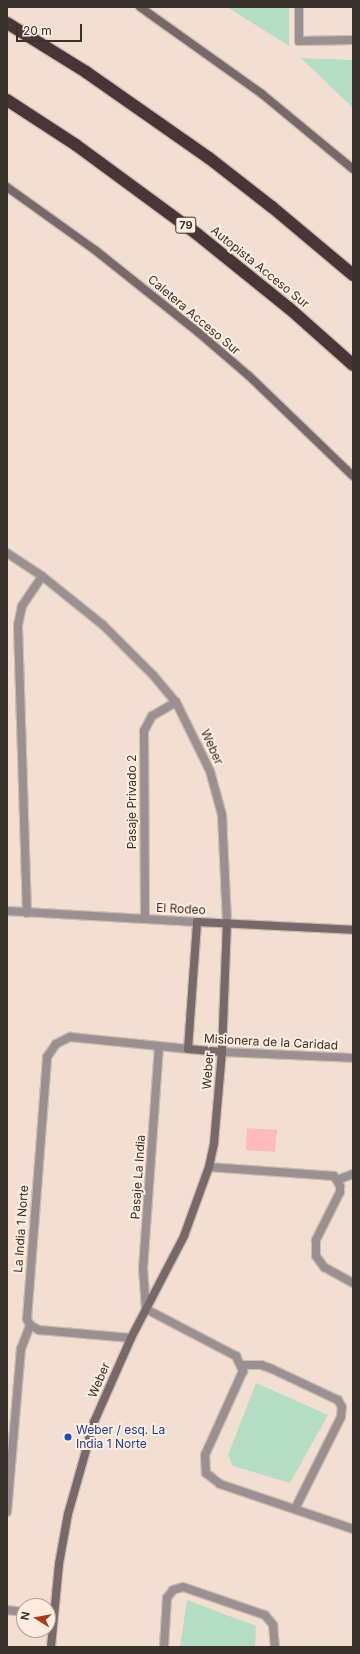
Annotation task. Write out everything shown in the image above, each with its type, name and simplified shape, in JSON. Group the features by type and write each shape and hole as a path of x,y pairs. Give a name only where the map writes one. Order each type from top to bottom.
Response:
{"highway":[{"path":"7,23 86,72 209,158 272,206 353,275"},
{"name":"Autopista Acceso Sur","path":"7,100 76,145 197,234 290,309 353,365"}],"street":[{"path":"140,7 262,94 353,169"},
{"path":"299,7 299,41 353,40"},
{"name":"Caletera Acceso Sur","path":"7,187 95,250 199,333 259,386 353,476"},
{"name":"Weber","path":"7,553 42,576 103,625 153,674 176,702 210,771 222,814 227,923 222,1052 214,1143 209,1167 184,1236 131,1338 97,1415 80,1465 61,1550 54,1598"},
{"path":"27,913 18,625 22,606 42,576"},
{"name":"Pasaje Privado 2","path":"144,919 144,731 152,716 176,702"},
{"name":"El Rodeo","path":"7,911 353,930"},
{"name":"Weber","path":"188,1049 197,922"},
{"name":"La India 1 Norte","path":"7,1512 21,1349 30,1324 27,1312 45,1065 50,1050 56,1044 70,1037 159,1046"},
{"path":"159,1046 188,1049"},
{"name":"Pasaje La India","path":"146,1309 143,1268 159,1046"},
{"name":"Misionera de la Caridad","path":"188,1049 353,1058"},
{"path":"209,1167 328,1174 337,1180 340,1192 316,1240 316,1256 324,1267 353,1284"},
{"path":"337,1180 353,1174"},
{"path":"146,1309 231,1352 242,1365 242,1377 205,1455 206,1473 220,1484 353,1529"},
{"path":"30,1324 44,1331 131,1338"},
{"path":"242,1365 260,1365 272,1369 338,1400 342,1407 340,1416 295,1509"},
{"path":"164,1647 167,1598 173,1590 183,1588 265,1615 273,1625 275,1647"}],"green space":[{"path":"227,7 289,7 289,46"},
{"path":"301,58 353,60 353,108"},
{"path":"256,1383 328,1415 290,1483 233,1466 228,1455"},
{"path":"187,1600 256,1626 255,1647 180,1647"}],"building":[{"path":"247,1128 277,1130 275,1152 246,1150"}],"place":[{"name":"Weber / esq. La India 1 Norte","path":"68,1437"}]}
